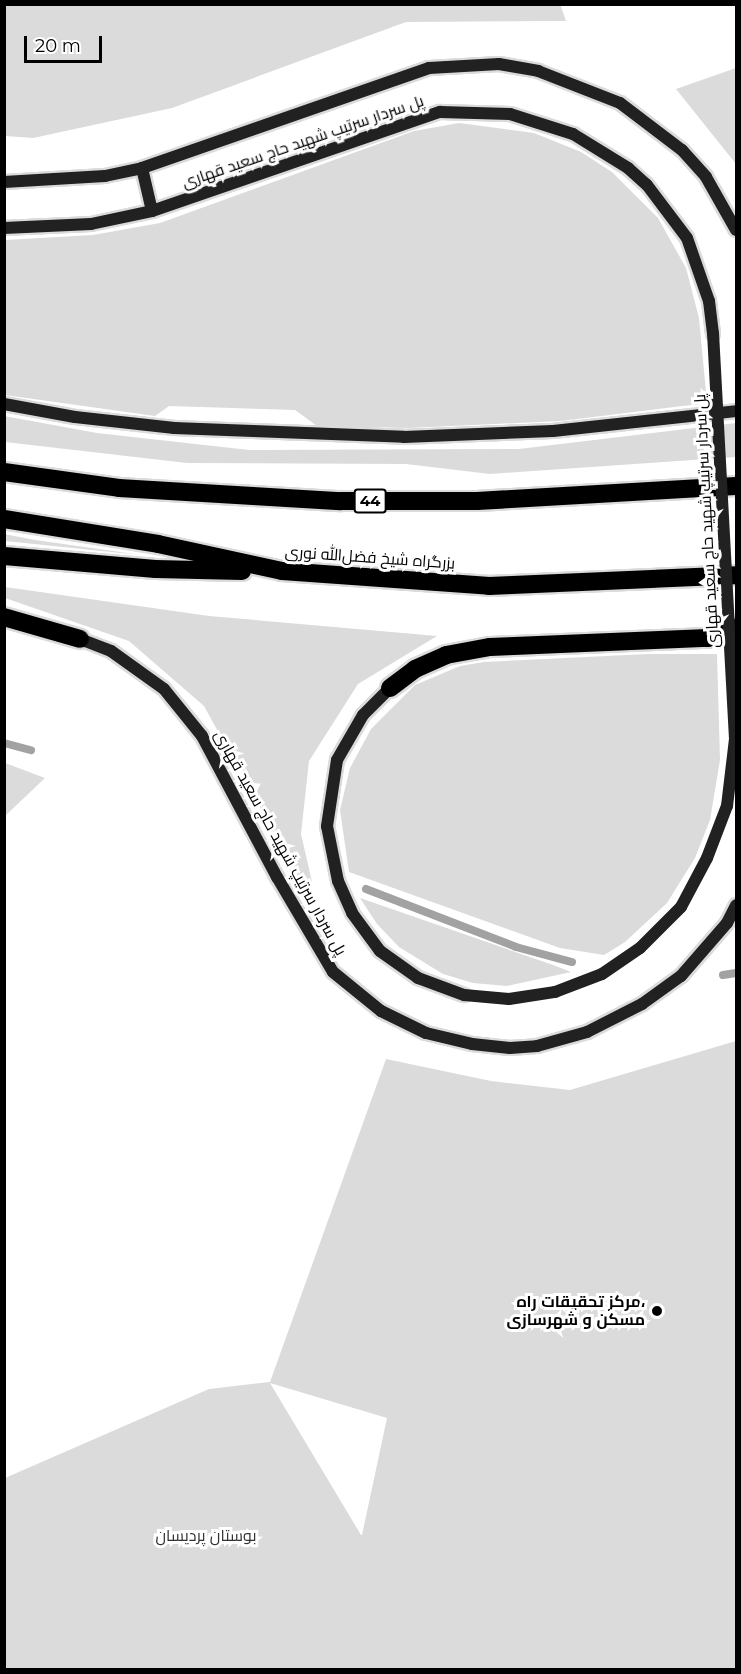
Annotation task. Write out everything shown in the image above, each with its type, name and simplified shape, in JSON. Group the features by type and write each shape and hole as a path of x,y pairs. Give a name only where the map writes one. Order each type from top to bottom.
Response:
{"highway":[{"name":"44","path":"4,472 119,488 341,501 477,501 736,486"},
{"name":"بزرگراه شیخ فضل‌الله نوری","path":"4,519 158,544 282,571 489,586 736,575"},
{"path":"4,556 155,569 282,571"},
{"path":"4,617 80,639"},
{"path":"390,688 415,669 446,655 490,647 708,638 736,628"}],"street":[{"name":"پل سردار سرتیپ شهید حاج سعید قهاری","path":"4,182 105,176 142,168 429,68 499,64 538,71 620,103 682,150 706,177 736,230"},
{"name":"پل سردار سرتیپ شهید حاج سعید قهاری","path":"4,228 91,224 152,212 410,119 440,112 510,114 573,134 628,168 647,185 687,238 710,301 735,739 727,806 681,907 640,948 602,974 555,992 509,999 464,995 418,978 380,951 352,913 338,881 327,826 337,760 363,715 390,688"},
{"path":"142,168 152,212"},
{"path":"4,404 75,417 174,428 404,437 553,431 736,411"},
{"name":"پل سردار سرتیپ شهید حاج سعید قهاری","path":"80,639 111,651 164,689 202,736 277,877 333,972 381,1011 426,1033 472,1044 510,1048 537,1046 587,1032 642,1004 681,976 727,923 736,905"}],"green space":[{"path":"560,4 566,21 406,22 172,108 33,138 5,136 5,5"},
{"path":"736,68 736,164 676,89"},
{"path":"459,123 534,133 581,152 612,172 658,218 686,268 699,318 707,403 561,421 409,428 317,426 295,410 169,406 155,416 5,395 5,240 93,235 160,223 414,131"},
{"path":"4,416 97,433 249,450 519,449 736,423 736,457 490,474 406,464 187,463 5,442"},
{"path":"4,534 35,540 141,555 5,541"},
{"path":"5,587 209,616 437,636 358,684 309,761 301,834 313,886 303,886 204,706 129,641 5,598"},
{"path":"648,654 717,654 720,760 710,820 695,858 667,903 625,942 604,955 560,948 349,872 340,810 350,768 371,729 415,685 460,666 484,662"},
{"path":"4,763 45,778 5,816"},
{"path":"360,898 571,972 507,986 473,983 443,974 399,947 377,924"},
{"name":"بوستان پردیسان","path":"736,1041 736,1669 5,1669 5,1478 209,1389 270,1382 386,1059 491,1081 570,1090","holes":["270,1383 387,1418 361,1535"]}],"waterway":[{"path":"4,743 31,750"},
{"path":"366,889 516,947 572,962"},
{"path":"723,975 736,973"}],"place":[{"name":"مرکز تحقیقات راه، مسکن و شهرسازی","path":"657,1311"}]}
